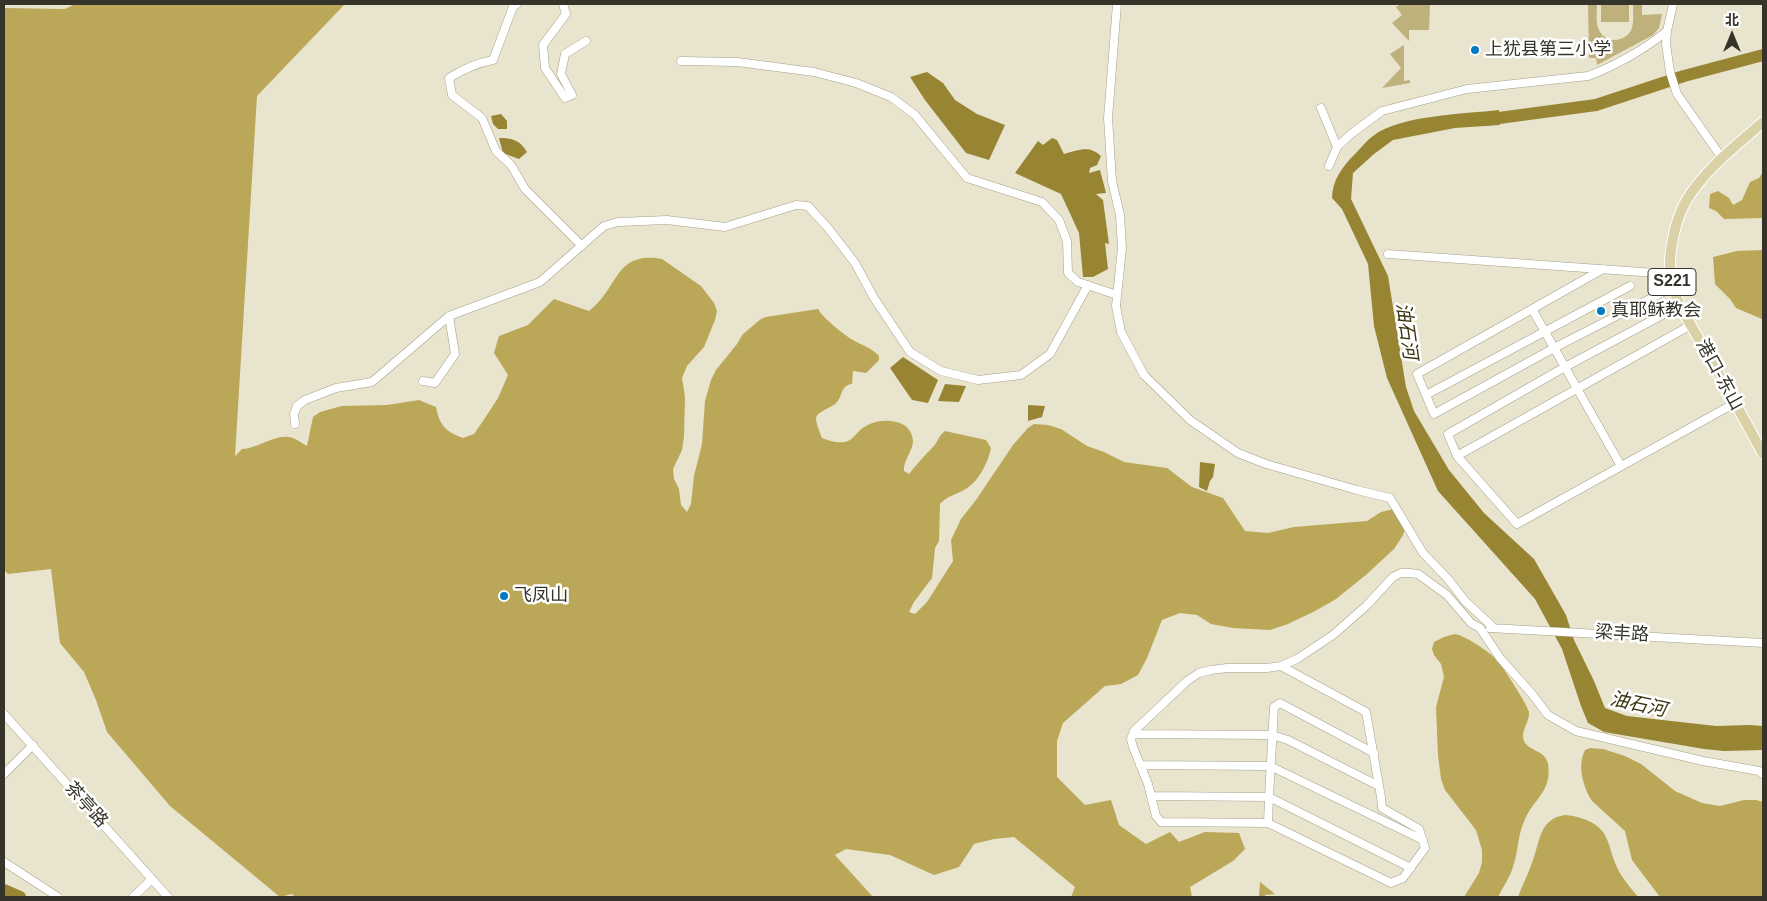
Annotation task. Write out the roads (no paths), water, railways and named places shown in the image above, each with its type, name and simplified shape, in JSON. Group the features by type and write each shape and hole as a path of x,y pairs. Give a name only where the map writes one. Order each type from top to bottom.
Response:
{"main road":[{"name":"港口-东山","path":"1763,122 1722,158 1691,195 1680,214 1673,237 1670,274 1673,287 1691,325 1763,454"}],"street":[{"path":"517,4 513,7 493,60 462,70 449,78 452,95 482,118 496,151 511,165 525,188 582,246"},
{"path":"563,4 566,14 543,45 545,68 565,98 572,95 561,74 565,54 586,41"},
{"path":"1118,4 1108,118 1112,181 1120,215 1122,248 1116,306 1121,332 1144,375 1190,420 1238,453 1284,469 1390,498 1423,553 1493,628"},
{"path":"1673,4 1666,44 1670,72 1677,94 1722,158"},
{"path":"1329,166 1338,147 1350,134 1382,112 1467,89 1588,76 1599,72 1656,40 1667,31"},
{"path":"681,61 737,62 814,72 856,83 891,97 915,115 967,178 1042,202 1060,220 1066,241 1068,273 1078,282 1117,295"},
{"path":"1321,108 1338,147"},
{"path":"295,424 294,414 297,406 305,400 336,388 372,382 449,316 540,282 604,226 618,222 667,220 725,227 796,205 808,206 828,228 855,264 874,298 910,352 941,371 978,380 1021,375 1050,354 1088,285"},
{"path":"1388,254 1670,274"},
{"path":"1603,269 1418,374 1434,414 1554,348 1673,287"},
{"path":"1426,395 1630,286"},
{"path":"1681,305 1564,367 1448,434 1457,456 1517,524 1735,403"},
{"path":"1532,309 1621,466"},
{"path":"423,382 435,383 455,354 449,316"},
{"path":"1457,456 1691,325"},
{"path":"1281,666 1366,712 1382,808 1419,829 1423,840 1424,848 1411,868 1403,878 1391,883 1268,823 1161,822 1156,816 1151,796 1132,747 1131,739 1134,731 1187,681 1199,673 1228,668 1267,668 1281,666 1297,659 1333,635 1366,606 1393,577 1401,573 1418,574 1447,595 1470,623 1480,628 1500,658 1548,715 1576,731 1702,761 1759,771 1763,774"},
{"name":"梁丰路","path":"1480,628 1763,643"},
{"path":"1268,823 1274,707 1280,703 1374,752"},
{"name":"茶亭路","path":"4,714 168,897"},
{"path":"1133,734 1272,735 1288,740 1379,786"},
{"path":"4,774 32,745"},
{"path":"1140,765 1270,766 1423,840"},
{"path":"1151,796 1269,797 1411,868"},
{"path":"4,862 58,897"},
{"path":"133,897 152,879"}],"waterway":[{"name":"油石河","path":"1484,120 1596,105 1684,76 1763,55"},
{"path":"4,890 20,897"}],"place":[{"name":"上犹县第三小学","path":"1475,50"},
{"name":"真耶稣教会","path":"1601,311"},
{"name":"飞凤山","path":"504,596"}]}
